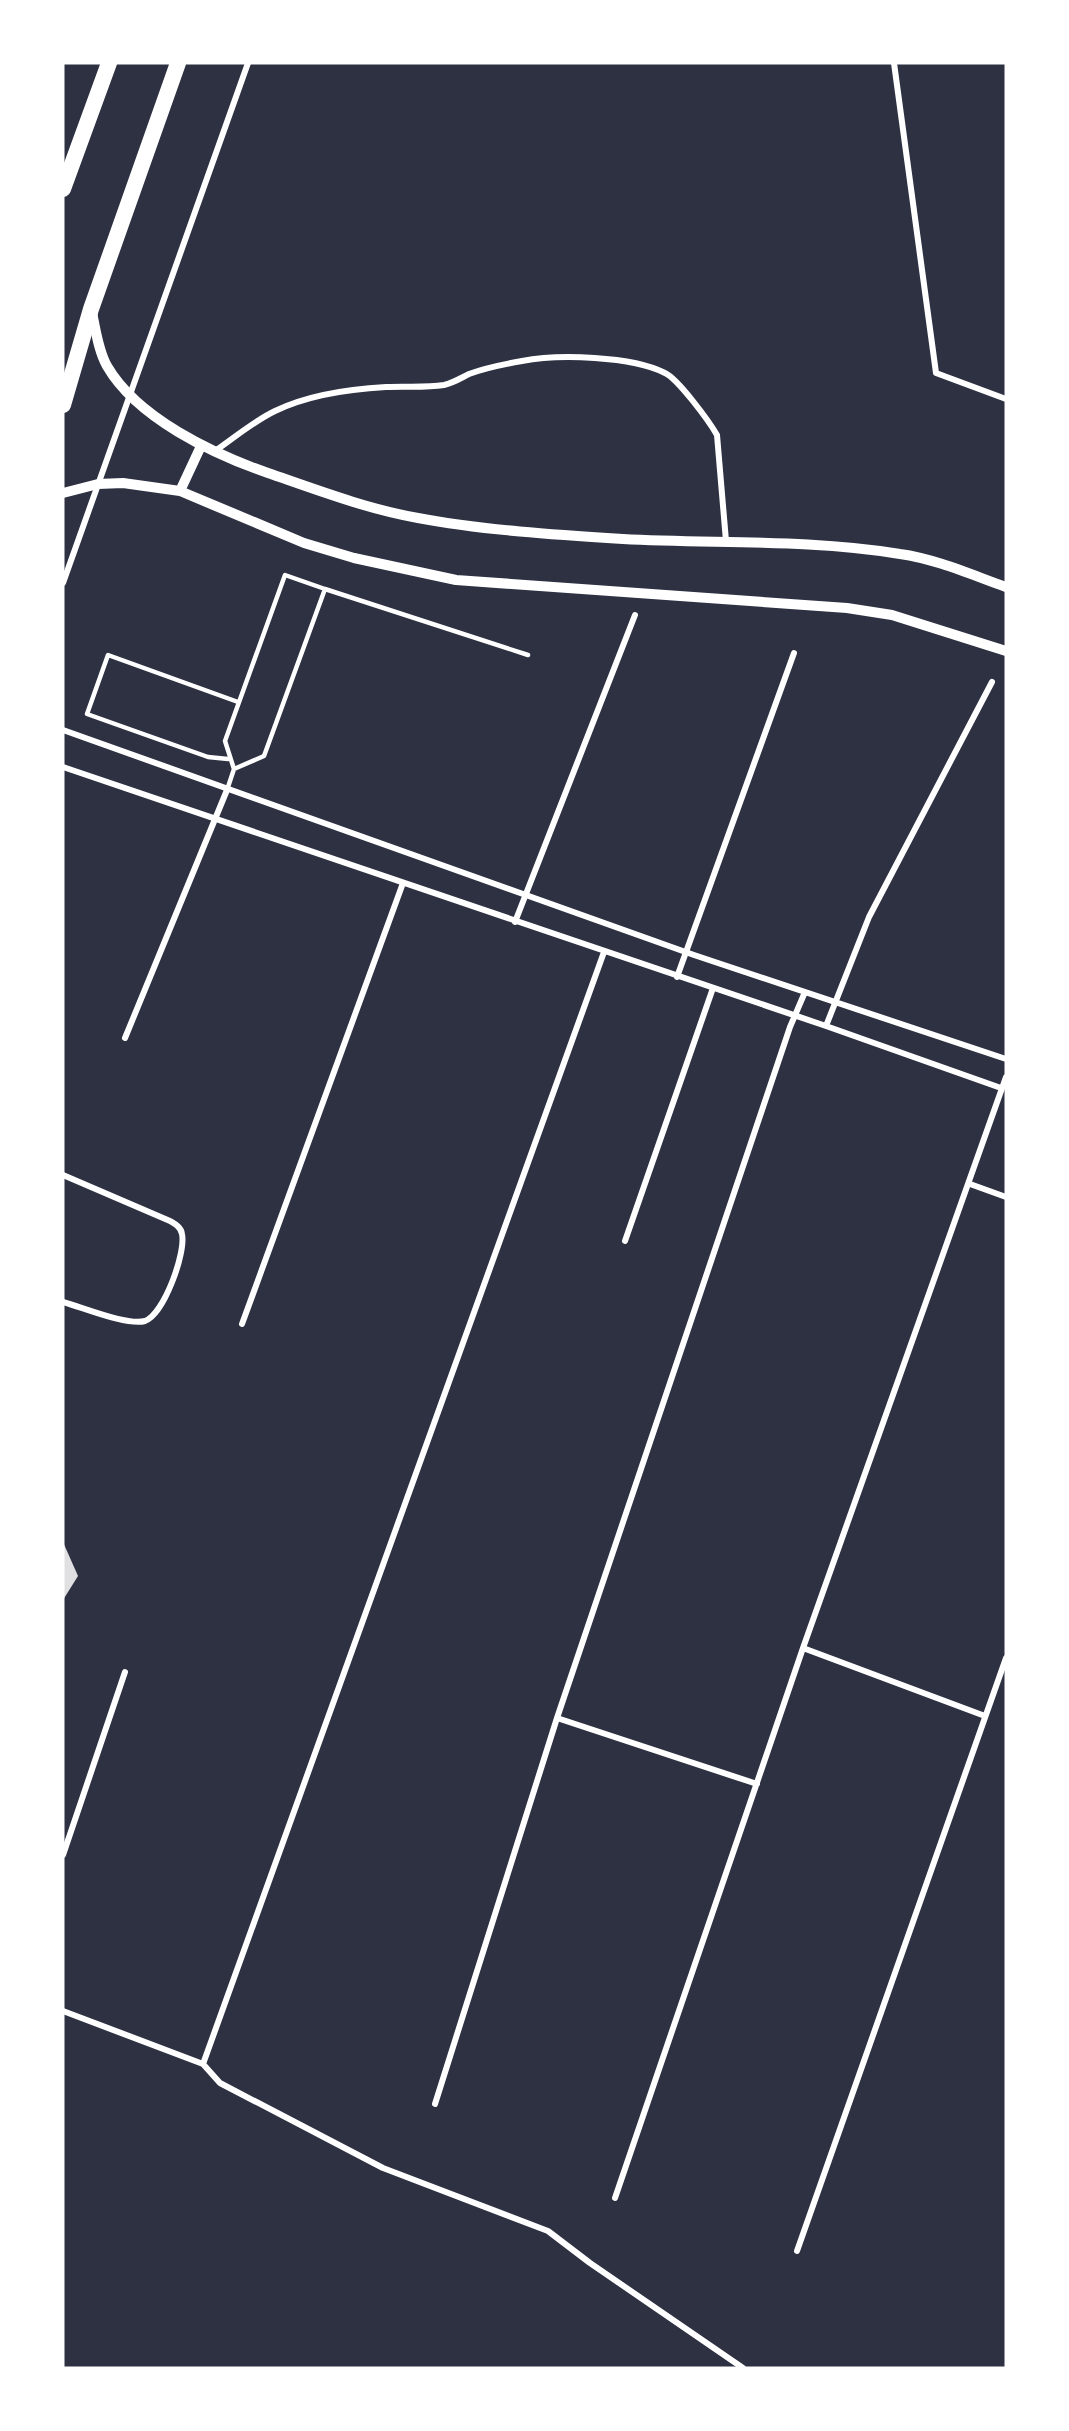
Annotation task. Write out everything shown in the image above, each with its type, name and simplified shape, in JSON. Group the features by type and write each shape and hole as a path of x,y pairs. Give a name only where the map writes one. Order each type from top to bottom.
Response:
{"highway":[{"path":"63,189 109,63"},
{"path":"63,405 67,380 178,63"}],"street":[{"path":"63,583 248,63"},
{"path":"894,63 936,373 1006,399"},
{"path":"91,309 107,365 129,394 201,446 305,486 417,518 624,539 781,542 901,554 1006,587"},
{"path":"214,452 274,411 303,401 349,391 387,387 423,388 449,384 471,373 523,360 616,359 666,373 678,383 708,420 717,435 726,541"},
{"path":"180,491 201,446"},
{"path":"63,493 98,484 123,483 180,491 304,543 354,558 456,580 847,608 892,615 1006,651"},
{"path":"516,921 635,615"},
{"path":"677,977 794,653"},
{"path":"826,1026 870,917 992,682"},
{"path":"63,730 687,953 1006,1059"},
{"path":"63,767 826,1026 1001,1088"},
{"path":"125,1038 227,790"},
{"path":"242,1324 403,883"},
{"path":"203,2064 604,952"},
{"path":"625,1240 712,988"},
{"path":"435,2104 557,1718 805,992"},
{"path":"615,2198 803,1648 970,1184 1006,1077"},
{"path":"63,1175 170,1221 178,1225 182,1233 181,1252 159,1311 145,1321 131,1322 63,1302"},
{"path":"970,1184 1006,1197"},
{"path":"803,1648 985,1716"},
{"path":"797,2251 1006,1658"},
{"path":"63,1855 125,1672"},
{"path":"557,1718 757,1784"},
{"path":"63,2011 203,2064 220,2083 383,2168 548,2231 590,2263 742,2368"}],"lane":[{"path":"234,769 228,759 225,741 285,575 528,656"},
{"path":"227,790 234,769 264,756 325,589"},
{"path":"228,759 208,757 87,714 108,655 238,702"}],"building":[{"path":"63,1542 78,1576 63,1600"}]}
